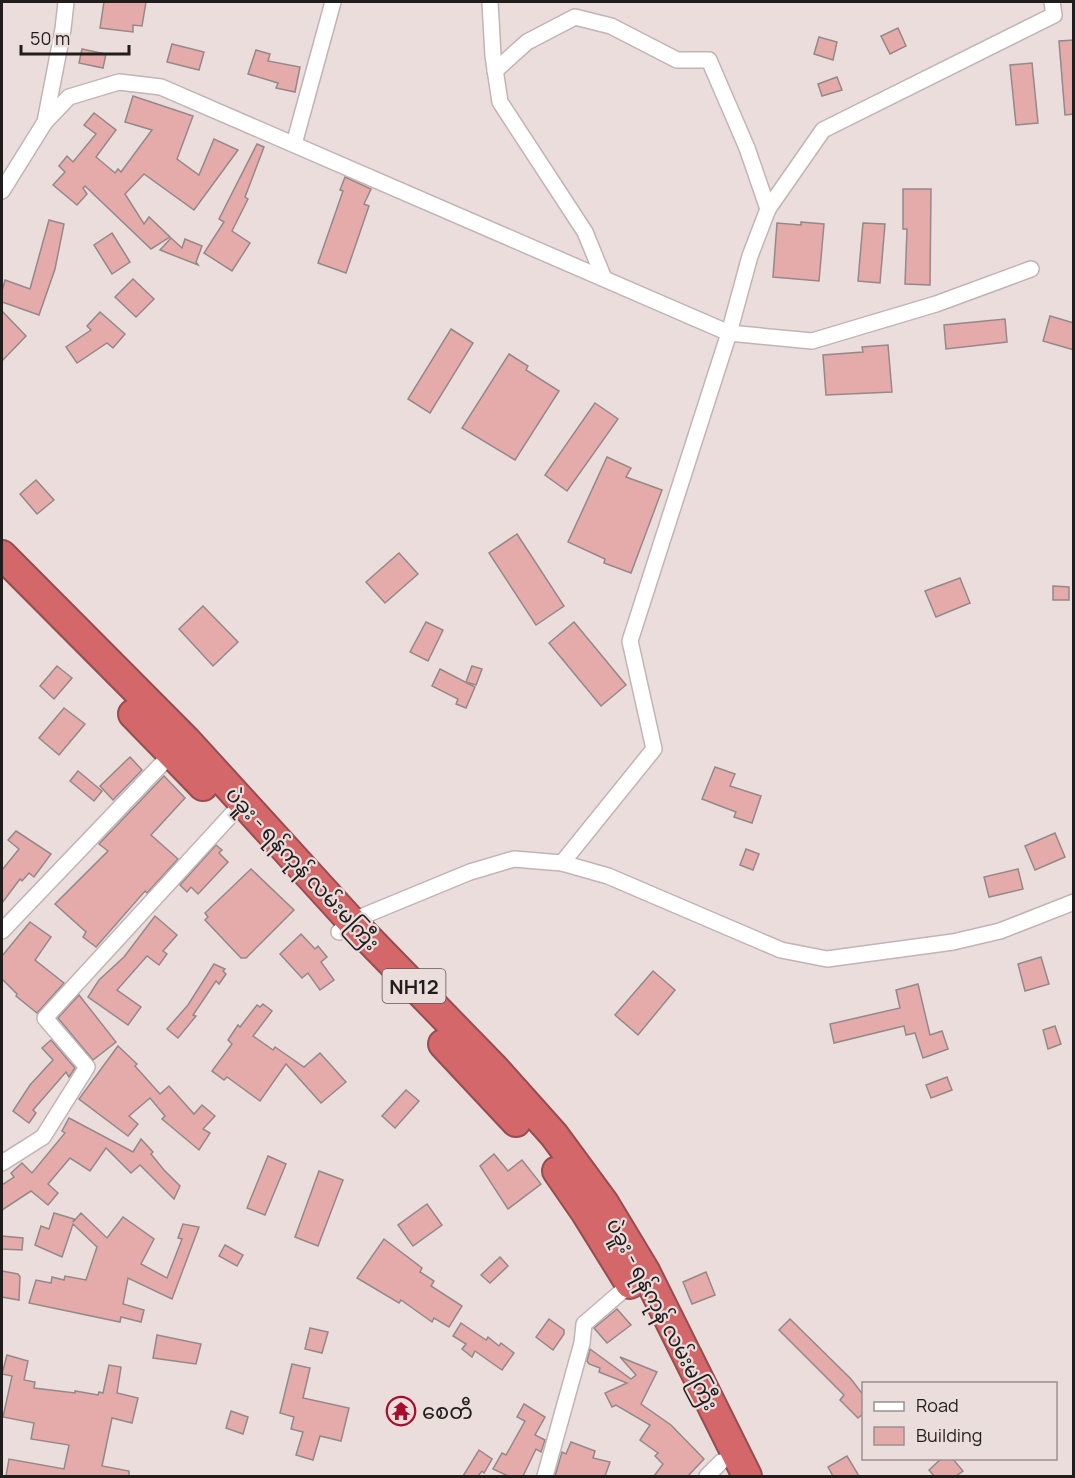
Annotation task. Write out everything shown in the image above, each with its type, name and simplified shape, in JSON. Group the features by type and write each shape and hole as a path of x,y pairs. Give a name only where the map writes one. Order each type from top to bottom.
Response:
{"highway":[{"name":"ပဲခူး - ရန်ကုန် လမ်းမကြီး","path":"2,555 345,927"},
{"name":"ပဲခူး - ရန်ကုန် လမ်းမကြီး","path":"2,575 179,747 232,814 345,927 495,1069 554,1135 604,1203 719,1472"},
{"name":"ပဲခူး - ရန်ကုန် လမ်းမကြီး","path":"637,1277 747,1476"}],"street":[{"path":"45,122 66,2"},
{"path":"294,144 333,2"},
{"path":"490,2 495,71 500,102 585,232 603,276"},
{"path":"562,862 654,749 630,641 729,333 750,256 768,209 823,130 1054,15 1052,2"},
{"path":"495,71 527,42 575,17 611,26 677,60 709,60 747,148 768,209"},
{"path":"2,191 45,122 69,97 119,82 161,87 603,276 729,333 812,340 936,304 1030,269"},
{"path":"2,931 179,747"},
{"path":"2,1163 43,1137 87,1067 45,1018 232,814"},
{"path":"345,927 470,872 514,859 562,862 608,876 781,950 827,959 953,942 1000,931 1074,902"},
{"path":"545,1476 582,1343 584,1324 637,1277"}],"building":[{"path":"104,2 146,2 142,26 133,25 133,32 100,28"},
{"path":"898,28 906,46 890,54 881,36"},
{"path":"819,37 837,42 833,60 814,54"},
{"path":"1074,40 1074,114 1065,115 1059,41"},
{"path":"172,44 204,52 199,70 167,62"},
{"path":"82,49 106,54 103,68 79,63"},
{"path":"256,50 270,54 268,61 300,67 295,92 276,88 278,83 248,74"},
{"path":"1032,63 1038,123 1016,125 1010,65"},
{"path":"837,77 842,90 822,96 818,84"},
{"path":"133,96 193,116 177,159 199,175 214,139 238,150 194,210 144,174 125,194 144,224 149,217 170,237 151,249 85,186 83,188 87,194 77,205 53,185 65,172 59,166 67,156 73,162 96,134 84,125 94,113 116,130 96,157 115,173 118,169 121,172 152,130 125,122"},
{"path":"257,144 264,147 245,197 248,199 232,231 250,243 232,271 204,253 224,222 219,219"},
{"path":"345,177 371,189 364,204 369,206 346,273 318,263 343,191 340,190"},
{"path":"903,189 931,189 930,285 905,284 907,229 903,229"},
{"path":"49,220 64,224 55,269 39,315 2,302 2,291 5,280 30,289"},
{"path":"801,222 824,224 819,281 773,277 777,223 801,225"},
{"path":"863,223 885,224 880,283 858,281"},
{"path":"112,233 130,262 112,274 94,245"},
{"path":"171,238 182,248 185,239 202,246 196,262 198,265 160,250"},
{"path":"133,279 154,299 136,317 115,297"},
{"path":"2,311 26,336 2,361"},
{"path":"100,312 125,334 113,348 107,343 77,363 66,347 91,330 87,326"},
{"path":"1050,316 1074,323 1074,350 1043,341"},
{"path":"1005,319 1007,342 946,349 944,325"},
{"path":"451,329 473,343 430,413 408,399"},
{"path":"888,345 892,392 826,395 823,355 863,352 862,347"},
{"path":"509,354 528,366 526,370 559,391 515,460 462,428"},
{"path":"595,403 618,419 567,491 545,475"},
{"path":"607,457 631,468 626,477 662,490 631,573 604,563 605,559 568,542"},
{"path":"36,480 54,500 37,514 20,494"},
{"path":"517,534 564,606 536,625 489,553"},
{"path":"399,553 418,574 385,603 366,582"},
{"path":"960,578 970,603 936,617 925,591"},
{"path":"1053,586 1069,587 1069,600 1053,600"},
{"path":"203,606 238,642 213,666 179,629"},
{"path":"426,622 443,630 428,661 410,652"},
{"path":"574,622 626,685 601,706 549,643"},
{"path":"57,666 72,678 54,699 40,686"},
{"path":"472,666 482,669 476,685 466,682"},
{"path":"440,669 475,687 466,708 456,704 458,699 432,686"},
{"path":"64,708 85,724 59,755 39,738"},
{"path":"130,757 142,770 113,800 100,786"},
{"path":"715,767 735,774 730,786 761,796 752,823 734,817 736,812 702,799"},
{"path":"78,771 102,791 94,801 70,781"},
{"path":"164,776 185,798 151,835 178,859 147,893 145,891 96,947 83,937 86,932 55,904 108,851 99,844"},
{"path":"16,831 51,854 34,877 29,873 22,881 20,879 2,903 2,870 19,849 8,840"},
{"path":"1055,833 1065,857 1035,870 1025,846"},
{"path":"216,845 222,850 219,853 228,862 198,894 191,887 187,892 180,885"},
{"path":"746,849 759,854 753,870 740,865"},
{"path":"251,869 294,910 246,958 241,958 205,920 208,917 205,913"},
{"path":"1018,869 1023,889 989,897 984,877"},
{"path":"155,916 177,935 163,951 167,954 159,965 147,956 117,990 141,1007 128,1025 88,997 99,980 124,957"},
{"path":"30,922 51,937 35,960 64,983 37,1013 16,996 17,994 2,979 2,956"},
{"path":"301,934 315,949 318,946 327,957 321,962 334,980 320,990 308,973 302,978 280,954"},
{"path":"1041,957 1049,984 1025,991 1018,964"},
{"path":"214,964 225,969 223,971 226,974 219,984 216,981 193,1015 196,1016 178,1038 167,1029 188,1005"},
{"path":"653,971 675,990 638,1035 615,1015"},
{"path":"918,984 930,1035 942,1031 948,1049 923,1058 915,1033 906,1035 904,1026 834,1043 830,1024 900,1008 896,990"},
{"path":"79,995 116,1042 93,1060 58,1018"},
{"path":"263,1004 272,1011 253,1036 273,1050 275,1047 304,1067 320,1053 346,1082 321,1103 286,1064 260,1101 227,1077 224,1080 212,1071 232,1044 228,1040 238,1025 240,1027 257,1005 260,1007"},
{"path":"1055,1026 1061,1044 1048,1049 1043,1030"},
{"path":"51,1040 75,1068 69,1077 66,1072 33,1110 36,1113 29,1123 13,1111 30,1085 53,1060 42,1048"},
{"path":"118,1046 137,1064 135,1066 160,1094 169,1086 194,1114 202,1105 215,1116 203,1129 210,1133 199,1150 162,1119 165,1116 150,1098 129,1116 138,1124 128,1136 79,1099"},
{"path":"947,1077 952,1090 931,1098 926,1085"},
{"path":"406,1090 419,1101 395,1128 382,1116"},
{"path":"69,1118 133,1152 141,1139 153,1152 151,1154 164,1170 180,1186 174,1199 140,1165 131,1173 106,1148 90,1171 70,1158 48,1184 58,1193 48,1205 31,1191 2,1210 2,1185 14,1177 11,1173 22,1163 32,1173 65,1133 62,1131"},
{"path":"494,1154 508,1171 522,1160 541,1184 508,1209 480,1166"},
{"path":"268,1156 286,1164 265,1215 247,1208"},
{"path":"319,1171 343,1180 318,1246 295,1237"},
{"path":"427,1204 442,1225 413,1246 398,1225"},
{"path":"54,1213 74,1219 73,1222 81,1213 107,1238 123,1217 154,1239 141,1264 167,1278 182,1239 178,1238 183,1224 199,1227 172,1299 128,1278 123,1304 144,1310 141,1322 121,1317 120,1322 29,1303 36,1280 51,1283 52,1277 64,1280 65,1276 86,1280 97,1247 73,1224 62,1257 35,1245 41,1226 49,1229"},
{"path":"2,1236 23,1238 22,1250 2,1249"},
{"path":"384,1239 422,1268 420,1272 434,1281 431,1286 462,1306 449,1327 434,1318 432,1322 401,1300 399,1303 357,1278"},
{"path":"225,1245 243,1255 237,1266 219,1256"},
{"path":"500,1257 508,1266 490,1283 481,1275"},
{"path":"2,1271 18,1274 20,1277 19,1300 2,1297"},
{"path":"706,1272 715,1295 692,1304 683,1282"},
{"path":"617,1309 631,1325 607,1343 594,1328"},
{"path":"549,1319 564,1330 564,1334 553,1350 536,1337"},
{"path":"790,1319 851,1379 862,1393 862,1415 858,1418 840,1400 844,1395 779,1330"},
{"path":"461,1323 486,1340 488,1337 499,1346 501,1343 514,1353 502,1370 475,1351 472,1357 462,1349 466,1344 453,1336"},
{"path":"310,1328 328,1332 322,1353 305,1349"},
{"path":"157,1335 201,1344 196,1364 153,1358"},
{"path":"590,1349 631,1379 636,1375 620,1357 657,1372 641,1404 671,1425 704,1459 688,1476 654,1476 663,1464 655,1456 658,1453 640,1440 650,1425 616,1405 612,1407 605,1393 627,1383 599,1372 600,1368 589,1364 587,1361"},
{"path":"7,1355 28,1361 24,1380 35,1382 34,1388 75,1393 75,1391 98,1395 99,1392 103,1393 109,1365 121,1367 117,1393 138,1398 132,1423 112,1418 102,1466 129,1471 129,1476 6,1476 9,1459 64,1469 69,1445 31,1439 34,1423 3,1417 12,1376 2,1374"},
{"path":"292,1364 310,1368 303,1398 349,1408 341,1441 320,1436 313,1460 296,1455 303,1432 291,1429 294,1417 280,1413"},
{"path":"524,1404 545,1417 535,1435 545,1440 541,1452 536,1449 523,1476 508,1476 493,1469 502,1453 506,1455 525,1421 517,1417"},
{"path":"231,1411 248,1417 243,1434 226,1428"},
{"path":"571,1442 595,1451 593,1458 610,1462 605,1476 555,1476 562,1452 566,1454"},
{"path":"479,1450 492,1459 484,1473 482,1471 478,1476 463,1476"},
{"path":"847,1456 859,1476 833,1476 828,1467"},
{"path":"940,1460 954,1460 963,1471 956,1476 934,1476 929,1470"}],"place":[{"name":"စေတီ","path":"401,1411"}]}
